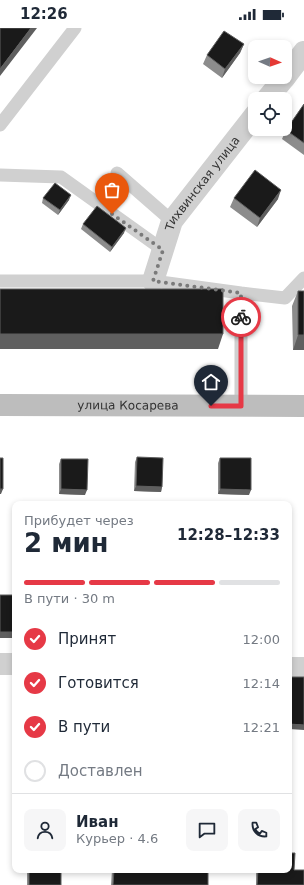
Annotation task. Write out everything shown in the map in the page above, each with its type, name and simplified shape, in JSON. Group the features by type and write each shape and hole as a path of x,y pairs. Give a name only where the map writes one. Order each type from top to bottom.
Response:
{"street":[{"path":"292,68 304,52"},
{"path":"273,92 279,84"},
{"name":"Тихвинская улица","path":"153,281 172,221 248,124"},
{"name":"улица Косарева","path":"0,406 304,406"},
{"path":"0,664 12,664"},
{"path":"292,668 304,668"}],"lane":[{"path":"0,125 75,28"},
{"path":"117,173 172,221"},
{"path":"0,174 61,177 163,250"},
{"path":"0,281 153,281 285,298 304,278"},
{"path":"241,293 241,406"}],"building":[{"path":"0,28 31,28 0,69"},
{"path":"224,31 244,44 225,69 207,55"},
{"path":"304,104 304,143 292,134 292,121"},
{"path":"255,170 281,190 260,218 234,198"},
{"path":"55,183 71,195 60,210 43,198"},
{"path":"97,206 126,228 112,247 83,224"},
{"path":"0,289 223,289 223,334 0,334"},
{"path":"298,291 304,291 304,335 298,335"},
{"path":"137,457 163,458 162,487 136,486"},
{"path":"0,458 3,458 3,489 0,489"},
{"path":"220,458 251,458 251,490 220,489"},
{"path":"61,459 88,459 87,490 61,489"},
{"path":"0,595 12,595 12,632 0,632"},
{"path":"292,677 304,677 304,725 292,724"},
{"path":"292,853 295,853 294,870 304,870 304,885 257,885 258,873 292,873"},
{"path":"29,873 61,873 61,885 29,885"},
{"path":"114,873 208,873 208,885 113,885"}],"way so far":[{"path":"112,214 163,250 153,281 241,293 241,317"}],"route":[{"path":"211,406 241,406 241,317"}]}
